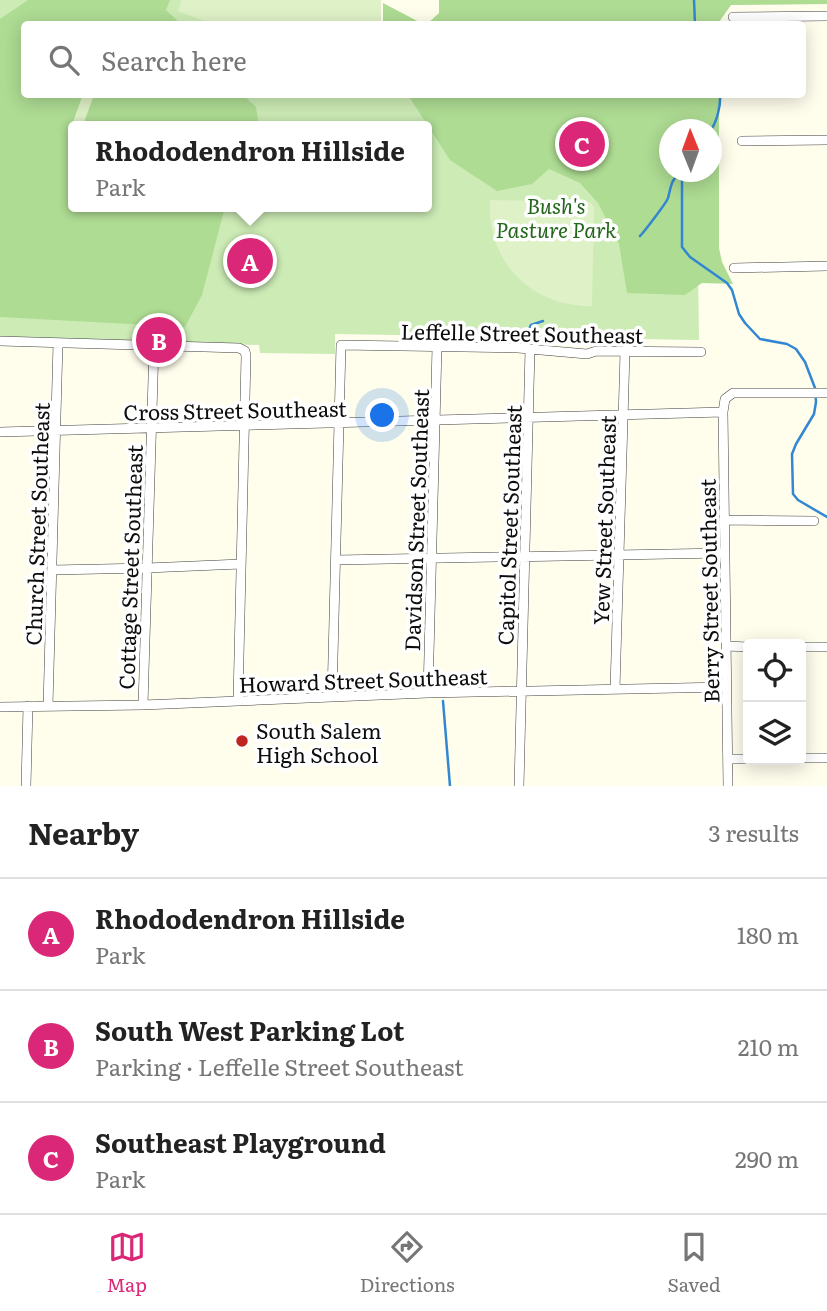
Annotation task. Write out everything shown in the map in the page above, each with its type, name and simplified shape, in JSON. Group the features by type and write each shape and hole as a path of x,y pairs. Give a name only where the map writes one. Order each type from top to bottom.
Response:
{"street":[{"path":"733,17 827,16"},
{"path":"742,141 827,140"},
{"path":"734,268 827,266"},
{"path":"0,341 239,348 245,351 238,700"},
{"name":"Church Street Southeast","path":"48,706 58,343"},
{"name":"Leffelle Street Southeast","path":"340,423 341,345 530,349 587,354 596,351 701,352"},
{"name":"Cottage Street Southeast","path":"143,705 154,346"},
{"name":"Davidson Street Southeast","path":"428,693 437,347"},
{"name":"Capitol Street Southeast","path":"519,786 530,349"},
{"name":"Yew Street Southeast","path":"615,689 625,352"},
{"name":"Berry Street Southeast","path":"728,786 724,553 725,399 733,393 826,393"},
{"name":"Cross Street Southeast","path":"0,432 723,412"},
{"path":"332,697 340,423"},
{"path":"724,520 814,522"},
{"path":"336,561 724,553"},
{"path":"53,570 241,564"},
{"path":"726,646 743,646"},
{"path":"806,647 827,647"},
{"name":"Howard Street Southeast","path":"0,707 143,705 428,693 726,687"},
{"path":"26,786 28,706"},
{"path":"806,758 827,758"},
{"path":"728,759 743,759"}],"green space":[{"name":"Bush's Pasture Park","path":"0,0 182,0 179,11 206,21 21,21 21,98 719,98 719,119 659,119 659,182 719,182 719,269 698,269 699,340 335,334 335,354 260,353 259,345 0,338"},
{"path":"28,0 170,0 166,10 178,21 21,21 21,98 246,98 256,107 258,121 68,121 68,212 224,212 202,295 185,327 0,317 0,19"},
{"path":"182,0 381,0 381,21 206,21 178,11"},
{"path":"439,0 827,0 827,4 731,5 720,21 430,21 439,13"},
{"path":"383,3 417,21 383,21"},
{"path":"82,98 93,98 84,121 73,121"},
{"path":"410,98 719,98 719,119 659,119 659,182 719,182 719,248 722,262 733,284 702,283 685,295 627,293 619,244 598,203 580,183 549,169 532,184 497,191 450,160 432,132 432,121 425,121"},
{"path":"490,200 590,202 594,207 592,306 570,304 550,298 532,289 517,276 504,261 496,242 491,222"}],"waterway":[{"path":"694,0 695,21"},
{"path":"716,119 720,98"},
{"path":"640,236 667,201 673,182"},
{"path":"682,182 682,247 690,257 727,283 732,290 739,314 760,339 787,344 796,349 805,362 815,388 816,402 814,414 792,454 793,494 798,500 827,517"},
{"path":"526,335 531,325 543,321"},
{"path":"443,701 450,786"}],"place":[{"name":"Southeast Playground","path":"582,144"},
{"name":"Rhododendron Hillside","path":"250,261"},
{"name":"South West Parking Lot","path":"159,340"},
{"name":"South Salem High School","path":"242,741"}]}
